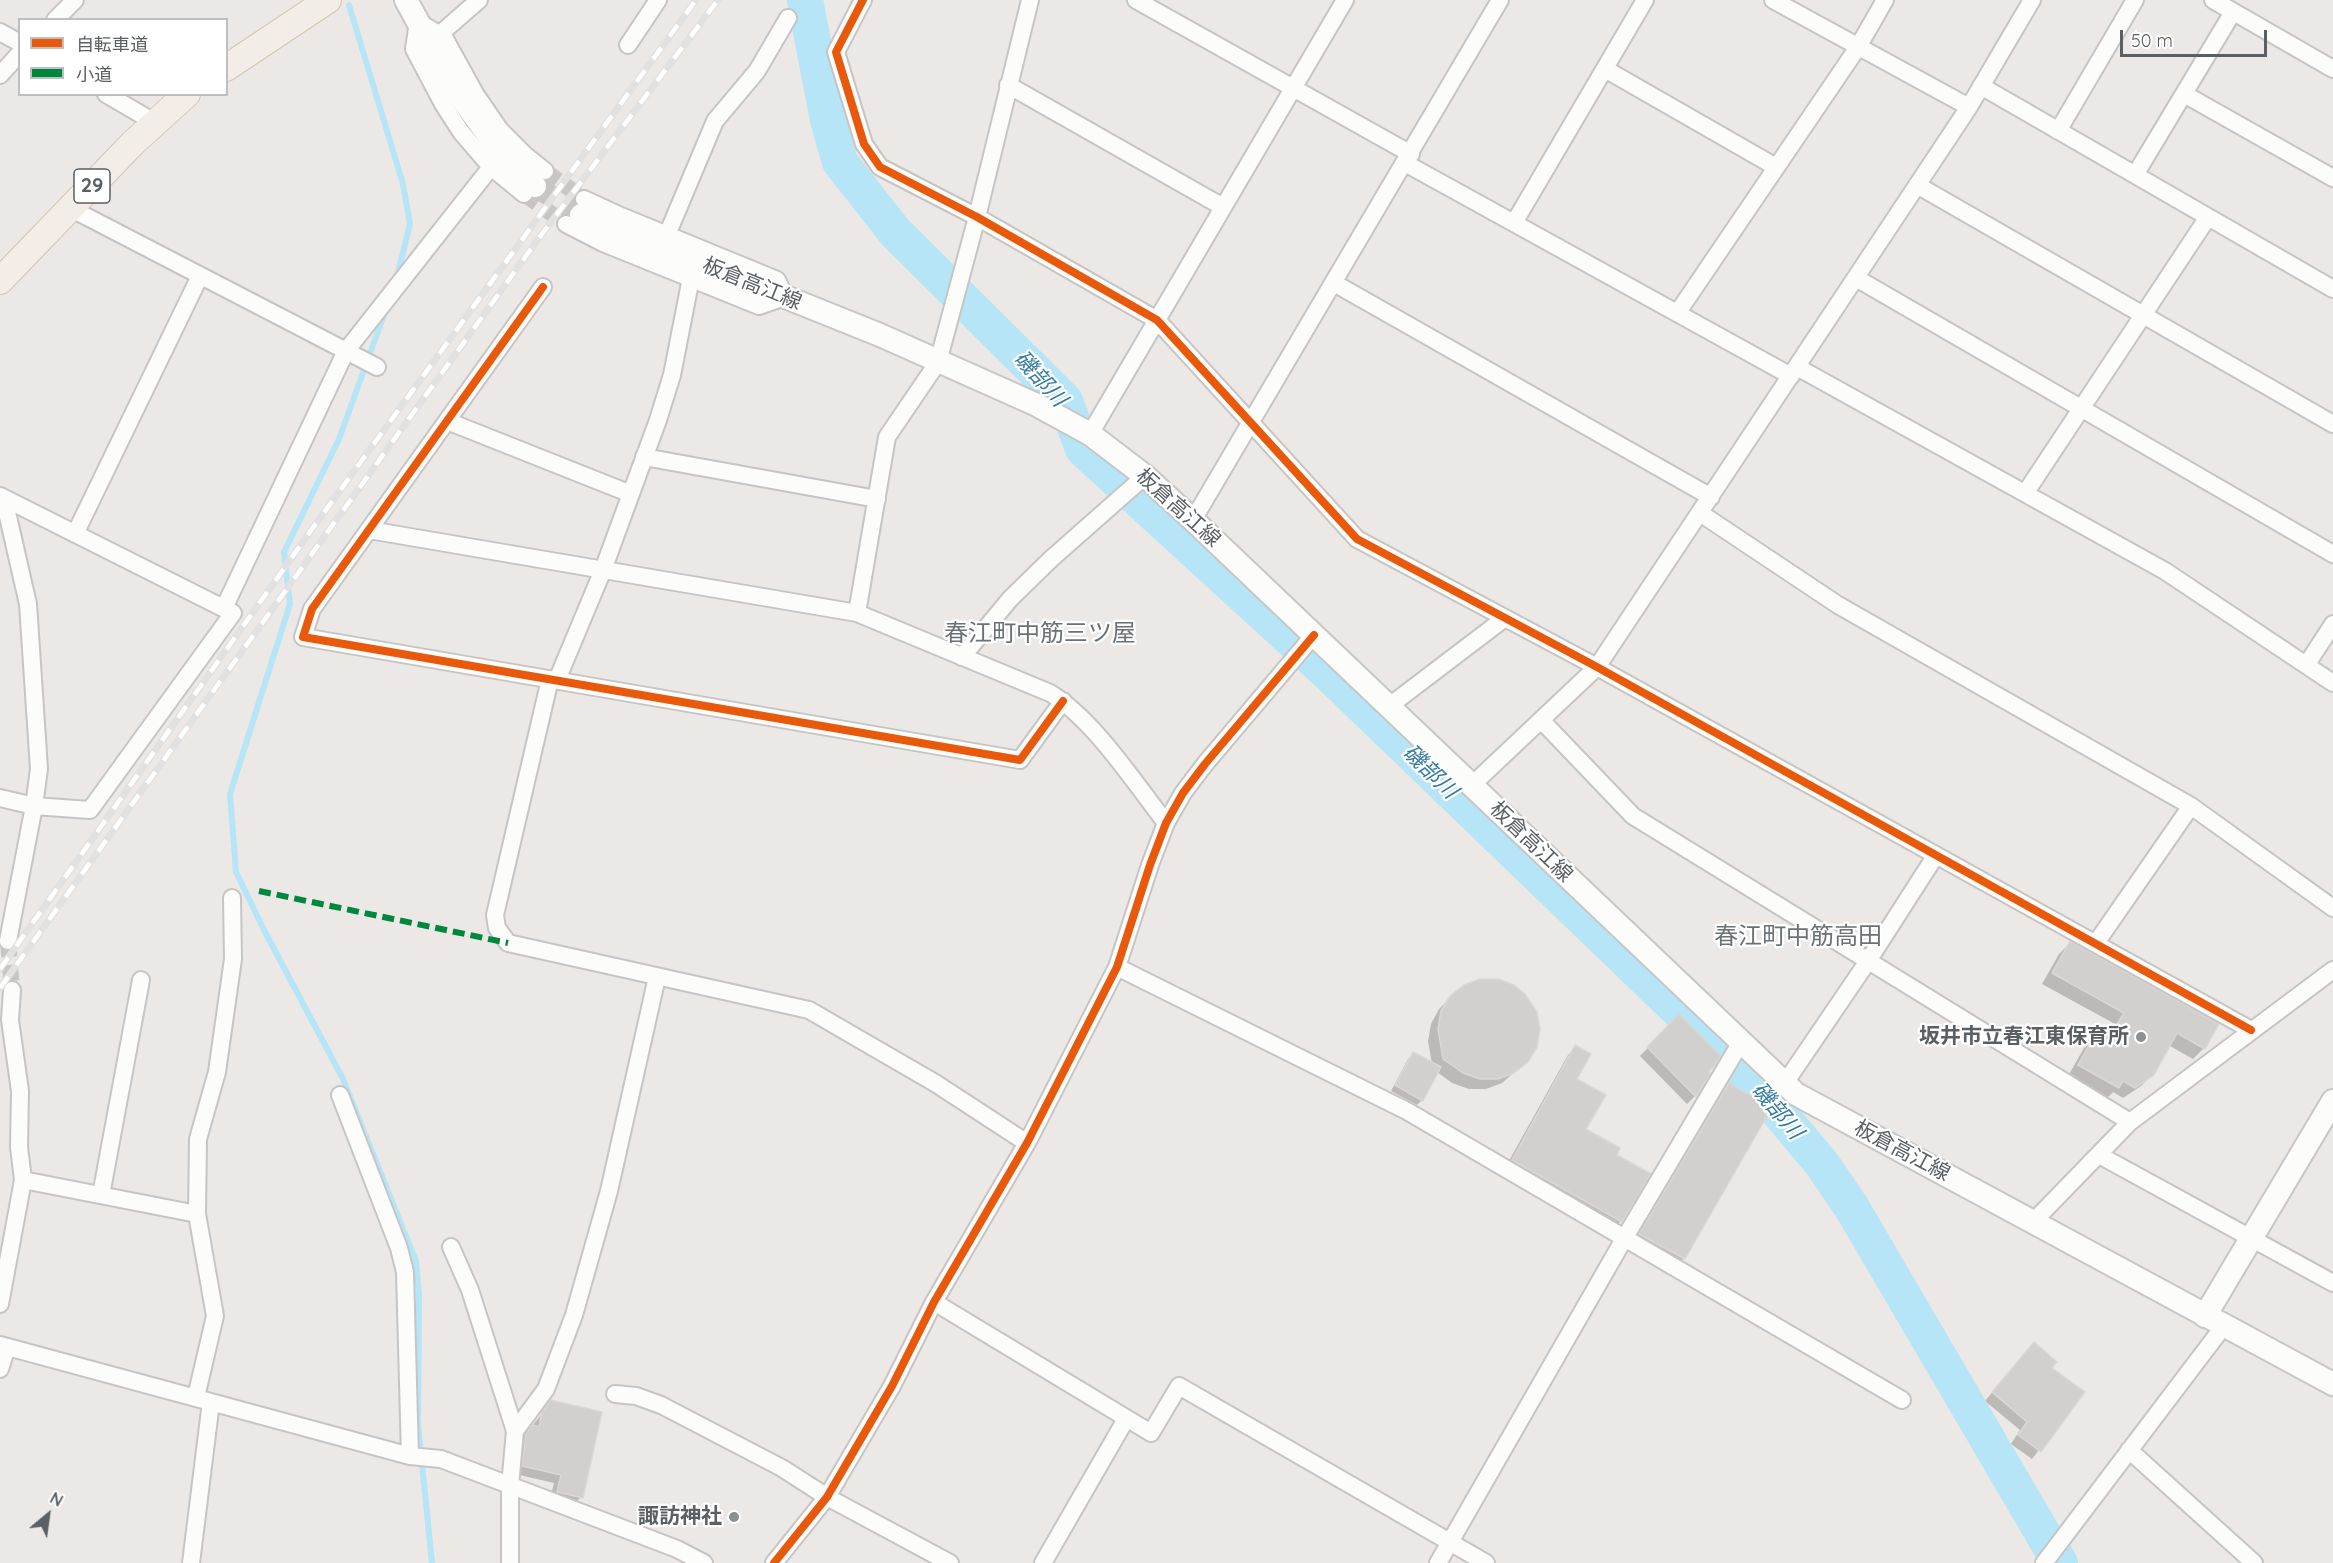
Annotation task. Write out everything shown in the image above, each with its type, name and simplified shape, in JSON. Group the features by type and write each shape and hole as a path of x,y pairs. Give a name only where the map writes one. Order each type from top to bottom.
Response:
{"main road":[{"path":"228,67 328,0"},
{"path":"406,0 454,88 476,120 500,152 534,184"},
{"name":"29","path":"0,281 154,122 186,96"},
{"name":"板倉高江線","path":"577,213 880,335 938,363 1037,405 1090,434 1145,476 1193,520 1796,1094 2214,1322 2333,1384"},
{"path":"2214,1322 2251,1240 2333,1101"}],"street":[{"path":"57,18 75,0"},
{"path":"440,34 479,0"},
{"path":"628,45 658,0"},
{"path":"863,0 836,52 864,144 880,167 977,217 1156,320 1357,539 1597,667 2252,1030"},
{"path":"857,613 887,437 938,363 977,217 1030,0"},
{"path":"1136,0 1293,87 1514,223 1678,312 2026,492 2165,571 2333,683"},
{"path":"1090,434 1345,0"},
{"path":"1193,520 1500,0"},
{"path":"1514,223 1645,0"},
{"path":"1773,0 1969,107"},
{"path":"1678,312 1858,47 1885,0"},
{"path":"1471,786 1597,667 1969,107 2032,0"},
{"path":"2058,131 2135,0"},
{"path":"2213,0 2333,69"},
{"path":"2135,176 2233,12"},
{"path":"667,235 715,121 757,70 788,18"},
{"path":"418,22 444,36 476,95 500,130 525,155 534,184 491,167 461,132 443,104 414,49 418,22"},
{"path":"0,32 18,42"},
{"path":"0,75 18,55"},
{"path":"1605,69 1776,167"},
{"path":"1008,85 1223,207"},
{"path":"1981,86 2333,289"},
{"path":"2184,94 2333,178"},
{"path":"109,96 154,122"},
{"path":"224,608 346,351 491,167"},
{"path":"1917,184 2333,424"},
{"path":"70,208 377,367"},
{"path":"577,213 667,235 777,280 785,297 759,306 603,243 577,213"},
{"path":"2026,492 2208,217"},
{"path":"75,534 200,276"},
{"path":"691,278 672,375 603,570 554,680 495,915 496,928 508,943 809,1010 935,1083 1028,1143"},
{"path":"1856,278 2333,554"},
{"path":"1334,283 1711,496"},
{"path":"543,287 312,609 303,637 1020,760 1063,702"},
{"path":"447,421 631,494"},
{"path":"644,457 877,499"},
{"path":"962,657 1010,598 1145,476"},
{"path":"0,798 34,806 90,810 233,613 2,497"},
{"path":"2,497 28,604 39,769 11,922 4,939"},
{"path":"1700,513 1847,611 2191,806 2333,908"},
{"path":"369,530 857,613 1050,693 1084,719 1166,823"},
{"path":"1388,707 1505,618"},
{"path":"2307,664 2333,624"},
{"path":"774,1563 827,1497 892,1386 934,1302 1028,1143 1117,967 1150,865 1166,823 1183,793 1314,635"},
{"path":"1541,720 1633,816 2130,1122"},
{"path":"2096,943 2191,806"},
{"path":"1785,1083 1868,961 1935,855"},
{"path":"191,1563 204,1400 215,1316 197,1214 198,1139 217,1072 233,959 231,898"},
{"path":"1117,967 1407,1111 1902,1400"},
{"path":"2033,1222 2130,1122 2333,970"},
{"path":"515,1431 546,1389 574,1315 609,1191 657,977"},
{"path":"101,1195 141,980"},
{"path":"0,1304 23,1180 20,1147 20,1091 10,1020 12,990"},
{"path":"1438,1563 1624,1239 1741,1042"},
{"path":"340,1095 399,1248 405,1272 410,1456"},
{"path":"2099,1155 2333,1283"},
{"path":"23,1180 197,1214"},
{"path":"451,1246 470,1290 515,1431 510,1485 510,1563"},
{"path":"934,1302 1151,1433 1179,1386 1486,1563"},
{"path":"2044,1563 2129,1450 2214,1322"},
{"path":"0,1369 4,1346 410,1456 441,1459 677,1549 704,1563"},
{"path":"615,1394 636,1396 661,1405 782,1468 827,1497 950,1563"},
{"path":"1043,1563 1126,1419"},
{"path":"2129,1450 2254,1563"}],"building":[{"path":"2070,941 2219,1024 2205,1049 2177,1033 2154,1075 2135,1088 2123,1081 2119,1088 2078,1065 2094,1036 2106,1042 2124,1013 2052,973"},
{"path":"1480,979 1498,979 1514,985 1525,994 1537,1012 1540,1029 1537,1047 1528,1062 1514,1073 1498,1079 1480,1079 1463,1073 1443,1059 1438,1029 1441,1011 1450,996 1464,985"},
{"path":"1679,1014 1721,1056 1709,1072 1711,1073 1696,1097 1647,1047"},
{"path":"1575,1045 1591,1054 1577,1079 1606,1095 1586,1129 1620,1148 1617,1155 1651,1174 1622,1222 1512,1160"},
{"path":"1413,1052 1441,1067 1423,1101 1395,1085"},
{"path":"1729,1083 1755,1098 1767,1116 1685,1259 1639,1234"},
{"path":"2034,1342 2057,1362 2052,1368 2085,1392 2041,1452 2018,1435 2027,1422 1992,1392"},
{"path":"551,1400 602,1412 583,1498 557,1492 561,1475 522,1466 526,1434 532,1425 539,1427 542,1412"}],"waterway":[{"name":"磯部川","path":"805,0 828,120 840,162 895,232 1065,401 1083,449 1329,674 1756,1085 1822,1164 1852,1208 2060,1563"},
{"path":"349,5 403,184 410,224 397,277"},
{"path":"385,312 339,439 284,552 290,604 230,794 236,872 343,1079 416,1261 419,1294 418,1424 432,1563"}],"tunnel":[{"path":"545,171 584,199"},
{"path":"535,186 581,215"},
{"path":"524,194 566,224"},
{"path":"8,941 12,990"}],"railway":[{"path":"0,969 307,536 696,0"},
{"path":"0,988 536,242 718,0"}],"marked path":[{"path":"259,891 508,943"}],"cycle path":[{"path":"863,0 836,52 864,144 880,167 977,217 1157,320 1357,539 1597,667 2251,1030"},
{"path":"543,287 312,609 303,637 1020,760 1063,701"},
{"path":"774,1563 827,1497 892,1386 934,1302 1027,1143 1117,967 1150,865 1166,823 1183,793 1314,635"}],"place":[{"name":"坂井市立春江東保育所","path":"2141,1037"},
{"name":"諏訪神社","path":"734,1517"}],"district":[{"name":"春江町中筋三ツ屋","path":"1040,634"},
{"name":"春江町中筋高田","path":"1798,937"}]}
